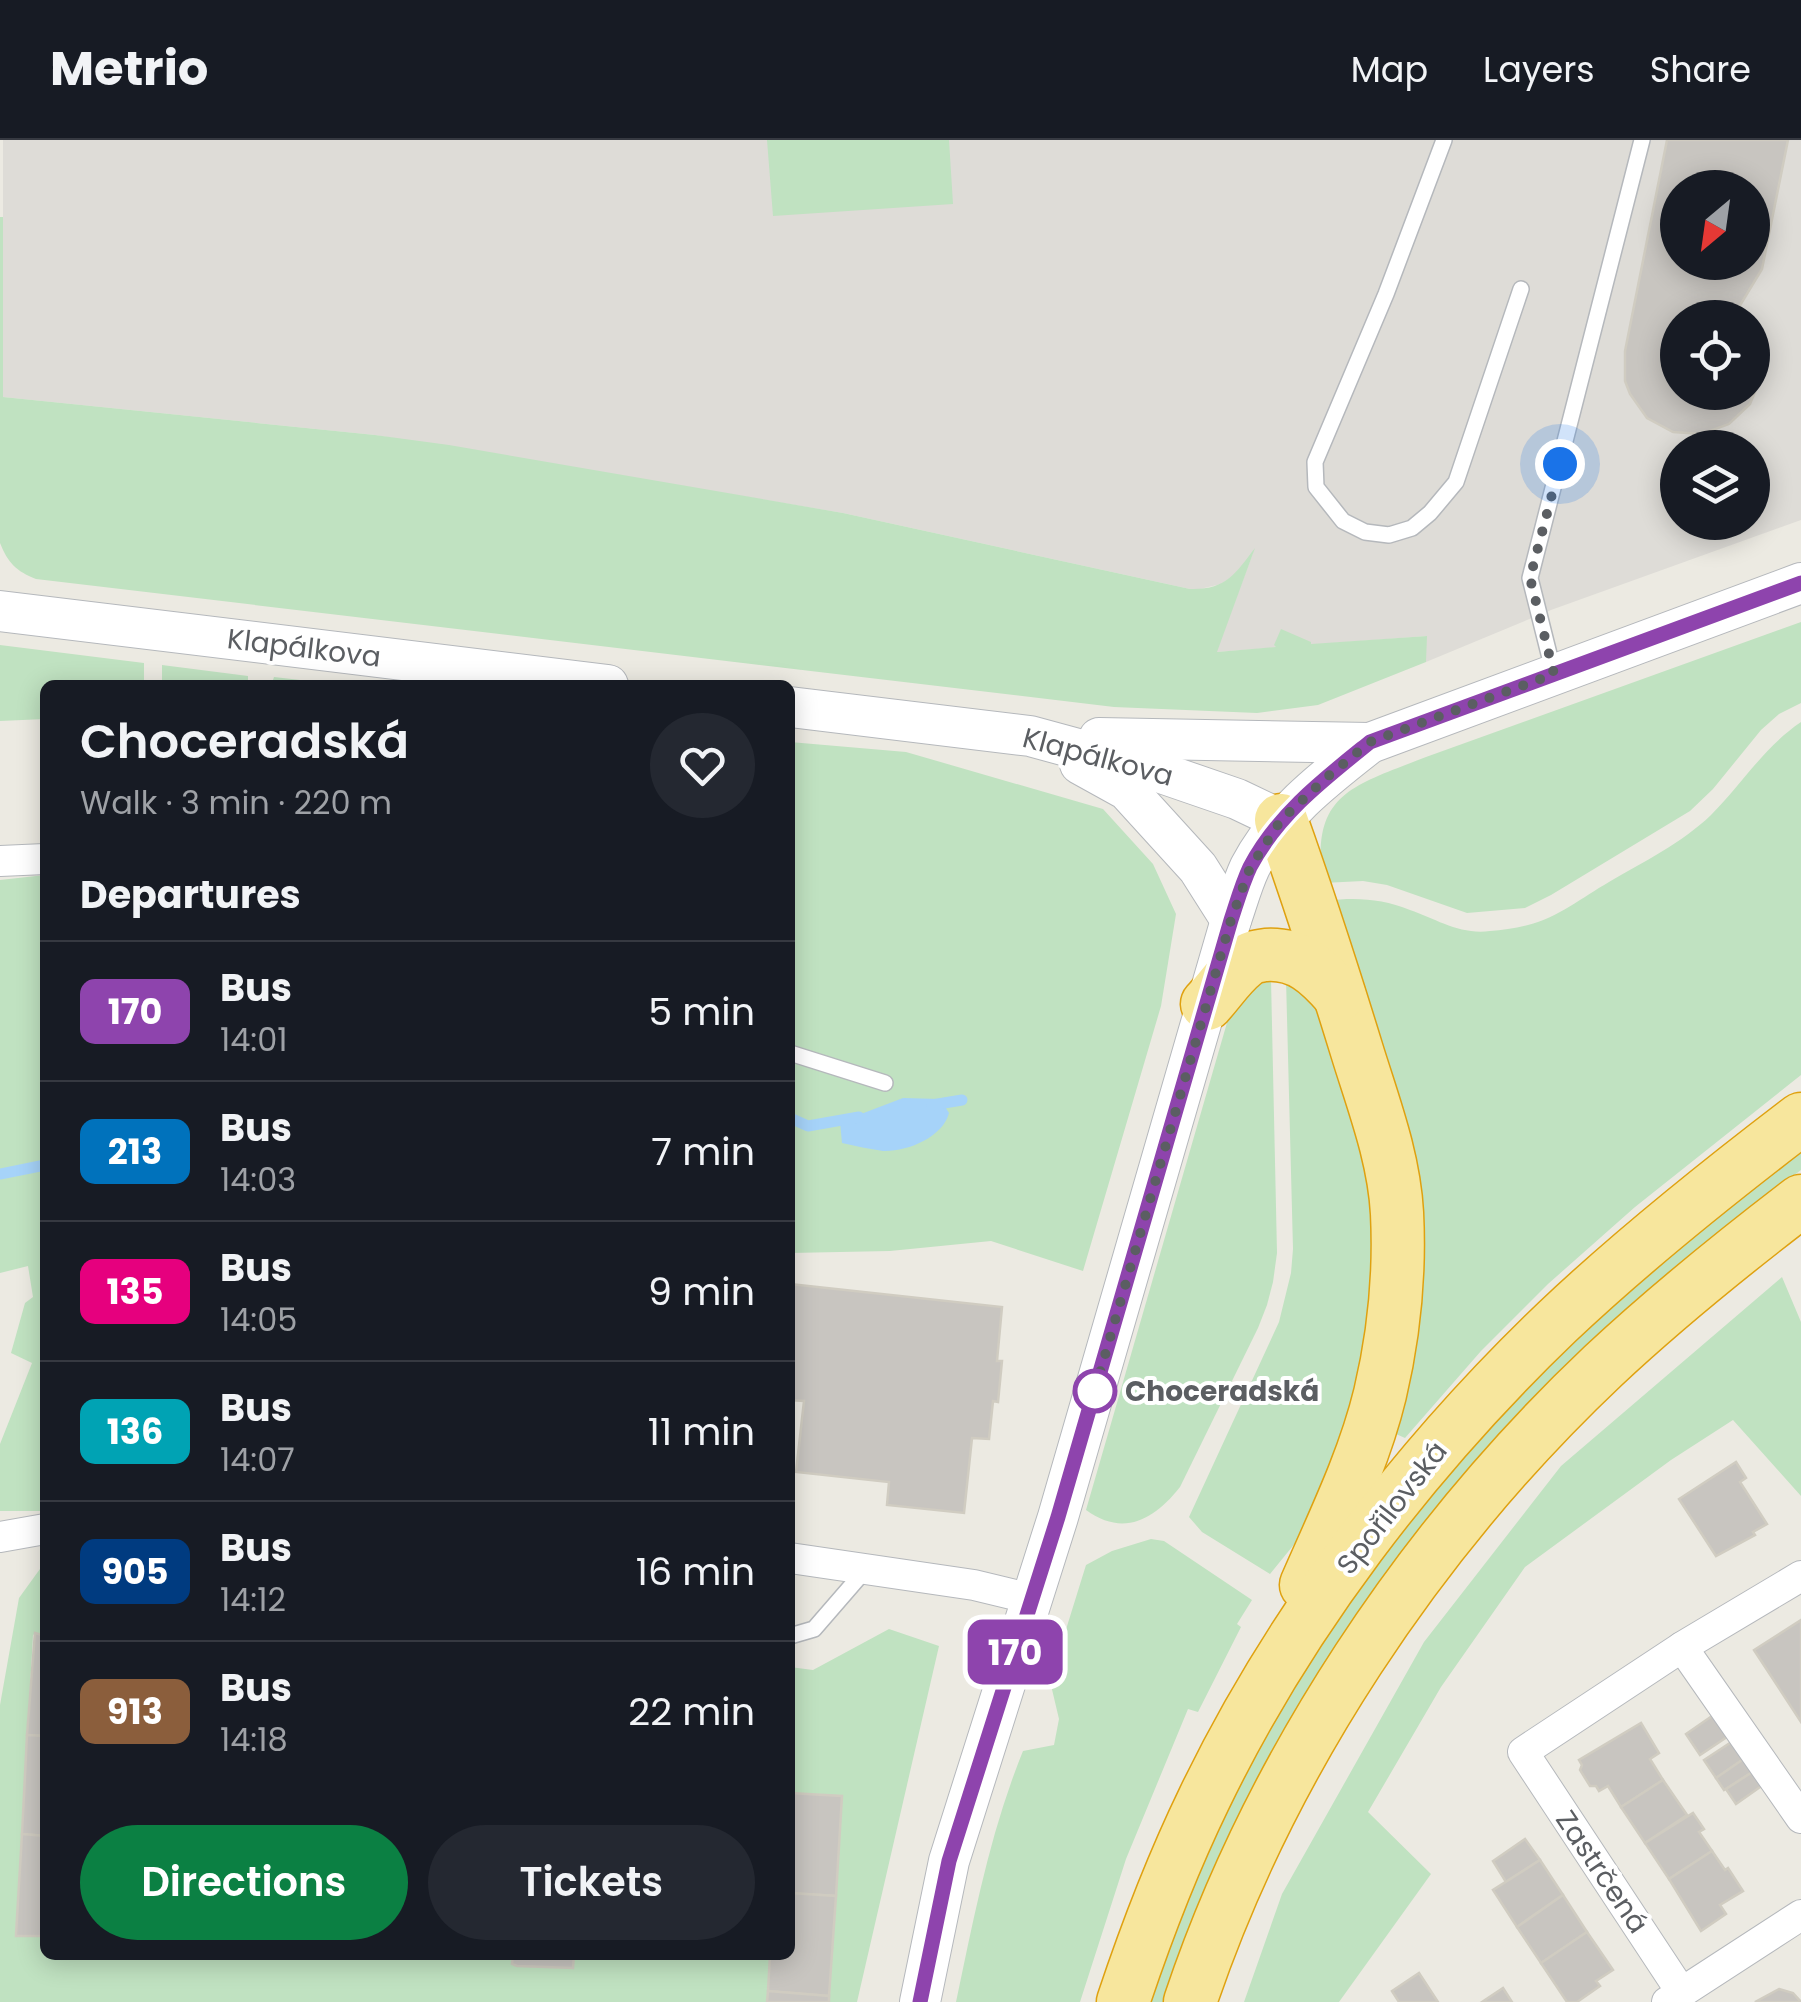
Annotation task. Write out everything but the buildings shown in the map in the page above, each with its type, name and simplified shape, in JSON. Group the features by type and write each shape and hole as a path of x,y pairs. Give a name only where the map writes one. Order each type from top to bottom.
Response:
{"highway":[{"path":"1256,1700 1372,1424 1394,1307 1398,1252 1394,1184 1379,1122 1281,820"},
{"path":"1207,1004 1243,963 1262,955 1304,962 1339,995"},
{"name":"Spořilovská","path":"1122,2002 1181,1847 1213,1781 1256,1700 1357,1550 1419,1470 1557,1322 1630,1255 1801,1119"},
{"path":"1190,2002 1237,1878 1280,1790 1358,1660 1412,1584 1502,1471 1601,1368 1675,1301 1801,1200"}],"street":[{"path":"920,2002 949,1861 1058,1517 1231,920 1250,868 1281,820 1370,742 1801,583"},
{"name":"Klapálkova","path":"0,611 538,680"},
{"name":"Klapálkova","path":"795,708 1030,736 1144,767 1237,799 1281,820"},
{"path":"1030,736 1370,742"},
{"path":"1030,736 1127,790 1198,868 1231,920"},
{"path":"0,862 40,859"},
{"path":"0,1537 40,1530"},
{"path":"795,1559 974,1586 1032,1599"},
{"path":"1801,1576 1682,1647 1801,1818"},
{"name":"Zastrčená","path":"1674,1997 1522,1752 1682,1647"},
{"path":"1674,1997 1801,1916"}],"lane":[{"path":"1444,140 1386,294 1315,462 1316,487 1343,521 1365,532 1389,535 1412,528 1456,482 1521,289"},
{"path":"1554,674 1530,578 1642,140"},
{"path":"795,1055 886,1082"},
{"path":"795,1635 814,1629 866,1569"}],"shaded area":[{"path":"3,140 1801,140 1801,520 1770,531 1770,430 1660,430 1660,540 1745,540 1551,610 1426,662 1426,636 1216,652 1253,553 1221,584 1190,589 843,513 375,435 3,397"}],"green space":[{"path":"767,140 949,140 953,204 773,216"},
{"path":"0,217 3,397 449,445 843,513 1190,589 1221,583 1235,573 1255,548 1217,652 1276,647 1281,629 1311,644 1427,636 1426,662 1318,705 1257,713 1114,707 36,579 14,566 0,543"},
{"path":"1801,622 1801,703 1779,714 1761,730 1690,811 1551,895 1525,908 1467,913 1387,885 1363,881 1323,883 1323,829 1342,797 1358,786 1426,757"},
{"path":"0,645 144,663 144,680 40,680 40,719 0,721"},
{"path":"162,665 248,676 248,680 162,680"},
{"path":"1801,722 1801,1075 1635,1207 1548,1284 1481,1351 1405,1438 1396,1434 1409,1373 1327,901 1359,899 1389,903 1468,931 1539,922 1688,834"},
{"path":"795,742 906,752 1103,809 1153,864 1176,914 1161,1006 1083,1271 991,1241 890,1251 795,1253"},
{"path":"40,876 40,1511 0,1511 0,1444 32,1363 11,1353 25,1303 33,1297 28,1266 0,1273 0,880"},
{"path":"1271,979 1277,1253 1267,1305 1180,1487 1149,1516 1113,1522 1086,1510 1233,1002"},
{"path":"1286,979 1313,989 1364,1148 1377,1250 1367,1366 1305,1531 1270,1574 1202,1532 1189,1517 1279,1322 1291,1273"},
{"path":"1801,1148 1801,1170 1753,1206 1576,1358 1165,2002 1147,2002 1237,1784 1315,1649 1375,1564 1481,1434 1639,1277"},
{"path":"1782,1277 1801,1322 1801,1496 1733,1420 1671,1460 1525,1567 1441,1687 1368,1812 1431,1874 1339,2002 1244,2002 1282,1894 1424,1642 1561,1466"},
{"path":"1151,1539 1164,1541 1252,1600 1237,1624 1241,1627 1198,1712 1188,1709 1126,1859 1080,2002 956,2002 976,1907 1011,1782 1023,1751 1054,1745 1059,1719 1050,1681 1086,1565 1112,1551"},
{"path":"40,1569 40,1634 33,1635 16,1934 40,1936 40,1960 512,1960 512,1964 573,1968 574,1960 770,1960 767,2002 0,2002 0,1705 19,1598"},
{"path":"889,1629 939,1646 857,2002 829,2002 842,1797 795,1793 795,1668 813,1670"}],"water":[{"path":"903,1098 940,1099 949,1113 932,1136 903,1149 883,1151 842,1143 840,1122"}],"waterway":[{"path":"932,1105 962,1100"},
{"path":"795,1120 808,1126 859,1117"},
{"path":"0,1174 40,1166"}],"bus line":[{"name":"170","path":"920,2002 949,1861 1058,1517 1231,920 1250,868 1281,820 1370,742 1801,583"}],"place":[{"name":"Choceradská","path":"1095,1391"}],"route":[{"path":"1095,1391 1090,1407 1231,920 1250,868 1281,820 1370,742 1554,674 1530,578 1560,464"}]}
